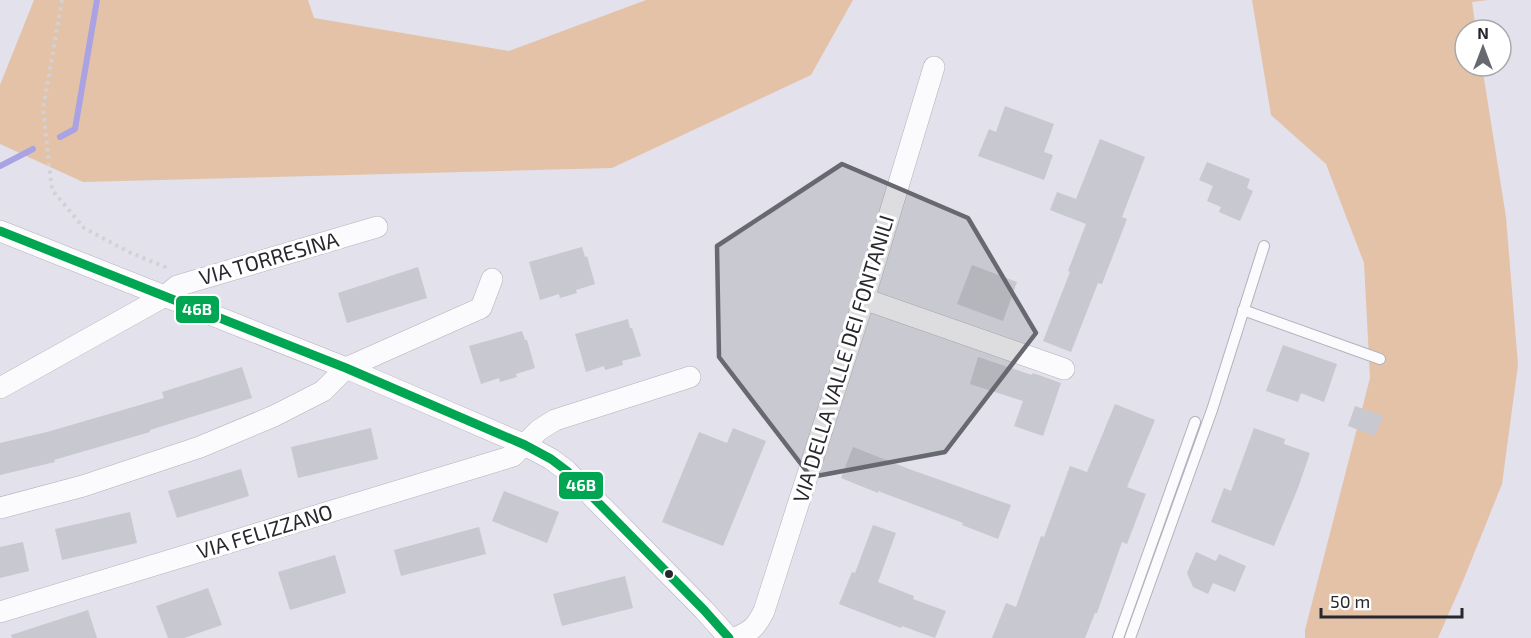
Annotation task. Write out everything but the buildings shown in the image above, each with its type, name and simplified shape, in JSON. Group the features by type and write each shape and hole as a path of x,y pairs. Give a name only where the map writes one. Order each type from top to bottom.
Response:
{"street":[{"name":"VIA DELLA VALLE DEI FONTANILI","path":"735,638 748,633 755,627 764,611 864,299 934,67"},
{"name":"VIA TORRESINA","path":"0,388 171,291 377,227"},
{"name":"VIA TORRESINA","path":"0,231 171,291 525,445 550,459 572,476 705,610 729,638"},
{"path":"0,508 83,486 200,447 274,416 323,391 346,368 481,308 492,279"},
{"path":"864,299 1064,369"},
{"name":"VIA FELIZZANO","path":"0,612 494,463 513,456 539,430 555,420 690,377"}],"lane":[{"path":"1130,638 1212,410 1264,246"},
{"path":"1243,310 1380,359"},
{"path":"1118,638 1195,422"}],"path":[{"path":"62,0 43,109 52,190 84,228 129,252 165,267 171,291"}],"highlighted area":[{"path":"842,164 968,218 1036,333 945,452 811,477 719,357 717,246"}],"shaded area":[{"path":"34,0 308,0 314,18 509,51 646,0 853,0 811,75 612,168 83,182 0,144 0,85"},
{"path":"1252,0 1488,0 1472,2 1474,18 1453,18 1453,78 1484,78 1506,217 1518,365 1502,484 1438,638 1305,638 1305,630 1370,378 1364,263 1326,164 1271,115"}],"waterway":[{"path":"60,137 75,129 97,0"},
{"path":"0,166 33,149"}],"transit line":[{"name":"46B","path":"0,231 346,368 525,445 551,459 567,471 729,638"}]}
